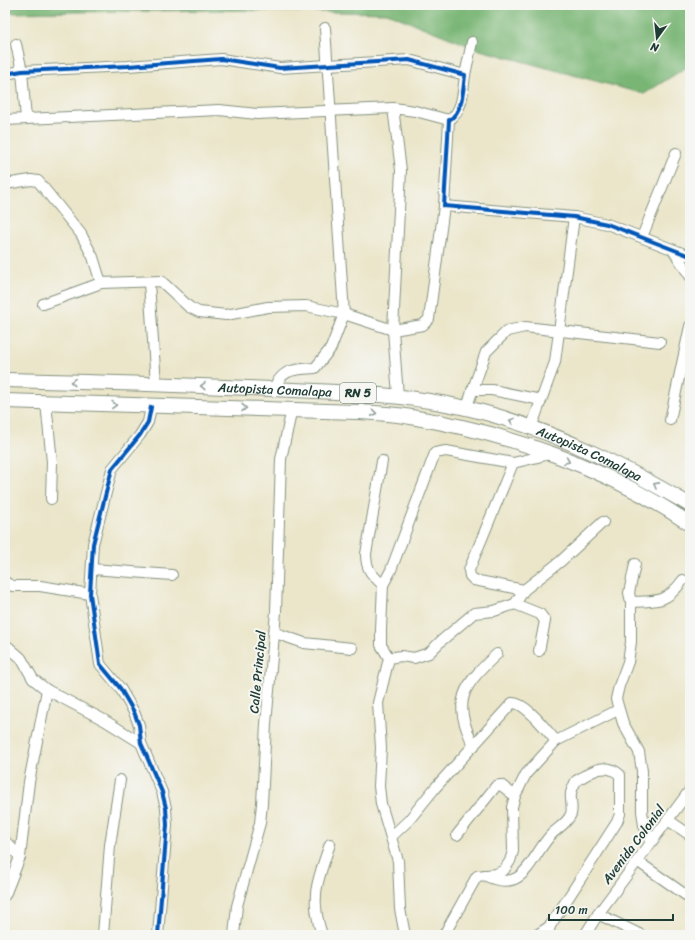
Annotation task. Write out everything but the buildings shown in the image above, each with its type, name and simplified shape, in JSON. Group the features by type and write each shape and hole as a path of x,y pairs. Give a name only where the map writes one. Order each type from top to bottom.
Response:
{"highway":[{"name":"Autopista Comalapa","path":"5,380 156,384 398,396 493,415 579,445 657,485 690,505"},
{"name":"Autopista Comalapa","path":"5,401 151,407 292,409 357,412 410,417 477,431 550,454 613,479 690,524"}],"street":[{"path":"273,389 280,377 287,372 314,368 331,348 344,314 328,64 324,28"},
{"path":"5,120 219,110 257,114 330,112 392,108 415,111 449,120 455,116 459,108 472,42"},
{"path":"16,44 22,71 26,119"},
{"path":"5,74 22,71 128,66 221,59 280,68 409,60 465,75"},
{"path":"392,108 401,170 393,330 398,396"},
{"path":"43,304 100,283 149,283 161,281 189,307 199,312 226,315 268,307 306,306 344,314 393,330 423,325 429,318 444,206 449,120"},
{"path":"642,237 676,153"},
{"path":"5,184 31,180 38,181 81,234 93,257 100,283"},
{"path":"444,206 574,218 607,224 690,256"},
{"path":"531,428 555,362 574,218"},
{"path":"673,250 690,276"},
{"path":"149,283 156,384"},
{"path":"670,420 690,326"},
{"path":"466,409 486,352 507,331 525,327 660,342"},
{"path":"472,390 492,390 541,400"},
{"path":"46,402 52,462 50,499"},
{"path":"151,407 148,422 140,435 112,469 93,544 90,594 100,664 120,688 134,712 139,725 140,743 162,792 166,808 167,825 158,935"},
{"name":"Calle Principal","path":"234,935 237,906 258,830 262,804 273,632 281,459 292,409"},
{"path":"405,935 400,909 398,861 392,836 381,804 379,786 381,748 378,703 389,658 381,645 383,585 392,570 435,453 446,451 513,463 550,454"},
{"path":"382,461 366,554 366,565 369,573 383,585"},
{"path":"513,463 470,570 470,576 474,580 524,590"},
{"path":"389,658 401,656 414,658 429,654 441,641 474,613 494,611 515,604 524,590 561,561 603,522"},
{"path":"635,564 628,593 631,602 631,642 628,662 616,699 618,710 639,752 642,772 642,810 644,826 652,841"},
{"path":"92,569 172,575"},
{"path":"631,602 651,601 671,596 683,580"},
{"path":"5,582 12,586 40,586 90,594"},
{"path":"515,604 540,614 545,621 539,651"},
{"path":"273,632 304,642 352,648"},
{"path":"5,644 21,658 33,680 47,690 104,720 140,743"},
{"path":"474,746 465,728 462,714 462,699 467,687 475,675 497,654"},
{"path":"5,895 20,857 30,782 47,690"},
{"path":"392,836 409,820 507,706 515,702 518,703 538,720 556,741"},
{"path":"444,935 477,876 496,874 504,870 510,861 513,851 512,807 515,796 526,774 556,741 618,710"},
{"path":"484,875 496,881 506,882 516,879 531,863 550,835 564,824 571,814 571,792 576,781 605,767 614,769 620,775 620,814 617,822 549,931 537,935"},
{"path":"103,935 110,845 120,780"},
{"path":"458,835 496,786 501,785 515,796"},
{"name":"Avenida Colonial","path":"585,935 598,914 636,861 690,790"},
{"path":"668,820 690,835"},
{"path":"5,841 20,857"},
{"path":"322,935 317,920 315,890 330,844"},
{"path":"636,861 690,898"},
{"path":"598,914 641,935"}],"green space":[{"path":"5,5 690,5 690,65 644,94 480,50 387,13 220,10 5,13"}],"cycle path":[{"path":"5,74 22,71 128,66 221,59 280,68 409,60 465,75 460,106 454,116 449,120 444,206 574,217 607,224 690,256"},
{"path":"151,407 148,422 140,435 112,469 93,544 90,594 100,664 120,688 134,712 139,725 141,743 162,792 166,808 167,825 158,935"}]}
